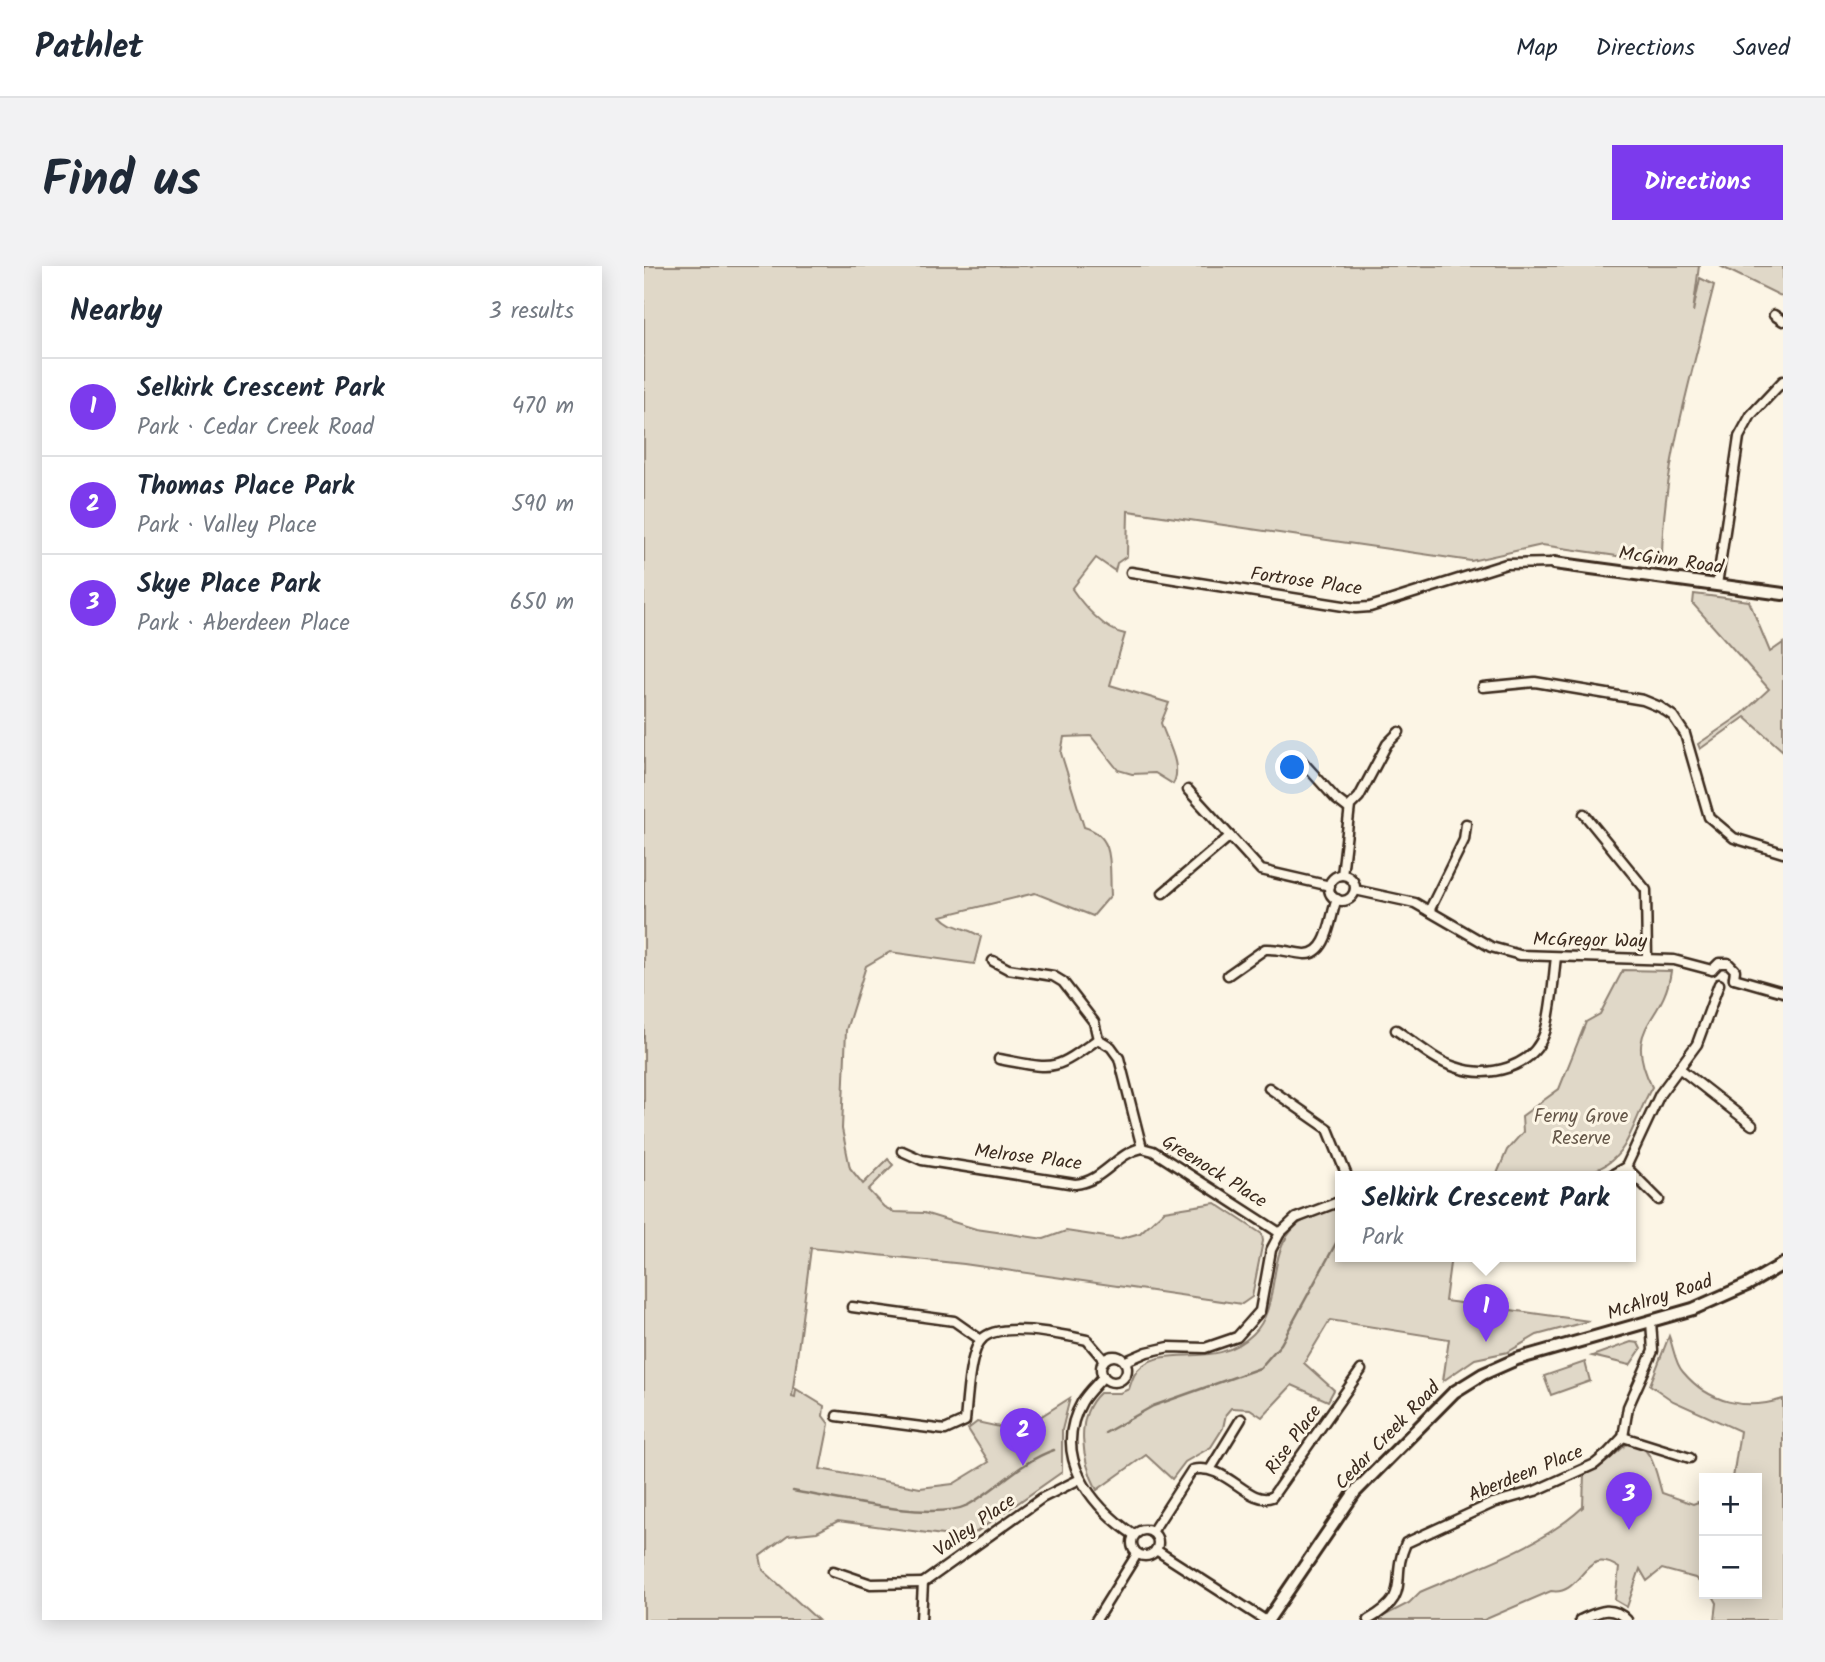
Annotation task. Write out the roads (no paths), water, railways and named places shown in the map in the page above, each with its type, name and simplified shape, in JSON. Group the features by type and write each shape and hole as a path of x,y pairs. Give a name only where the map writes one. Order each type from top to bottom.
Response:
{"street":[{"path":"1774,315 1783,321"},
{"path":"1717,585 1739,436 1751,415 1783,381"},
{"name":"McGinn Road","path":"1554,563 1783,594"},
{"name":"Fortrose Place","path":"1131,572 1356,608 1370,607 1506,564 1554,563"},
{"path":"1483,687 1535,682 1643,700 1660,707 1673,716 1685,734 1709,817 1734,838 1783,853"},
{"path":"1342,875 1349,809 1359,797 1387,744 1399,732"},
{"path":"1300,759 1336,799 1349,809"},
{"path":"1188,790 1266,873 1329,886"},
{"path":"1584,814 1638,876 1646,890 1647,958"},
{"path":"1429,911 1464,840 1466,824"},
{"path":"1163,893 1230,836"},
{"path":"1342,875 1352,879 1354,890 1349,898 1337,899 1331,894 1329,886 1335,877 1342,875"},
{"name":"McGregor Way","path":"1354,890 1408,901 1490,947 1520,955 1647,958 1684,962 1712,971"},
{"path":"1228,975 1253,954 1265,949 1305,954 1317,950 1323,944 1337,899"},
{"path":"1396,1030 1454,1067 1490,1070 1511,1068 1528,1058 1544,1033 1556,957"},
{"name":"Greenock Place","path":"993,961 1008,969 1053,976 1063,982 1094,1022 1098,1039 1111,1047 1121,1062 1142,1148 1153,1151 1280,1233"},
{"path":"1718,963 1728,963 1735,970 1734,978 1728,984 1719,984 1713,979 1712,971 1718,963"},
{"path":"1734,978 1783,992"},
{"path":"1619,1171 1626,1167 1660,1094 1697,1044 1719,984"},
{"path":"999,1059 1053,1067 1098,1039"},
{"path":"1679,1068 1752,1125"},
{"path":"1269,1087 1328,1129 1345,1171"},
{"name":"Melrose Place","path":"902,1151 922,1160 1075,1184 1096,1178 1134,1150 1142,1148"},
{"path":"1626,1167 1630,1171"},
{"path":"1636,1177 1659,1200"},
{"path":"1126,1361 1128,1370 1120,1381 1111,1382 1103,1377 1101,1368 1104,1360 1115,1356 1126,1361 1169,1347 1205,1348 1237,1337 1260,1311 1271,1250 1280,1233 1296,1218 1335,1203"},
{"name":"McAlroy Road","path":"1582,1341 1715,1300 1783,1264"},
{"path":"852,1307 954,1321 981,1340"},
{"path":"1651,1321 1653,1351 1628,1407 1623,1437 1690,1458"},
{"path":"838,1416 945,1430 956,1427 965,1421 974,1358 981,1340 996,1332 1021,1330 1087,1340 1104,1360"},
{"name":"Cedar Creek Road","path":"1267,1620 1355,1492 1454,1392 1504,1364 1582,1341"},
{"name":"Rise Place","path":"1211,1468 1260,1498 1272,1497 1361,1370"},
{"path":"1103,1377 1083,1399 1077,1413 1073,1450 1085,1490 1107,1517 1134,1535"},
{"path":"1152,1532 1192,1470 1211,1468 1241,1419"},
{"name":"Aberdeen Place","path":"1368,1620 1392,1604 1397,1594 1406,1544 1493,1503 1524,1496 1595,1464 1623,1437"},
{"name":"Valley Place","path":"921,1620 923,1583 1042,1498 1080,1479"},
{"path":"1144,1530 1152,1532 1158,1540 1156,1550 1147,1556 1137,1554 1132,1545 1134,1535 1144,1530"},
{"path":"1156,1550 1267,1620"},
{"path":"1096,1620 1137,1554"},
{"path":"833,1571 871,1584 923,1583"},
{"path":"1580,1620 1608,1609 1615,1610 1627,1620"}],"waterway":[{"path":"1105,1433 1153,1406 1260,1368 1281,1344 1335,1245"},
{"path":"793,1491 882,1507 952,1510 968,1505 1020,1468 1054,1450"}],"place":[{"name":"Selkirk Crescent Park","path":"1486,1342"},
{"name":"Thomas Place Park","path":"1023,1466"},
{"name":"Skye Place Park","path":"1629,1530"}],"park label":[{"name":"Ferny Grove Reserve","path":"1581,1128"}]}
